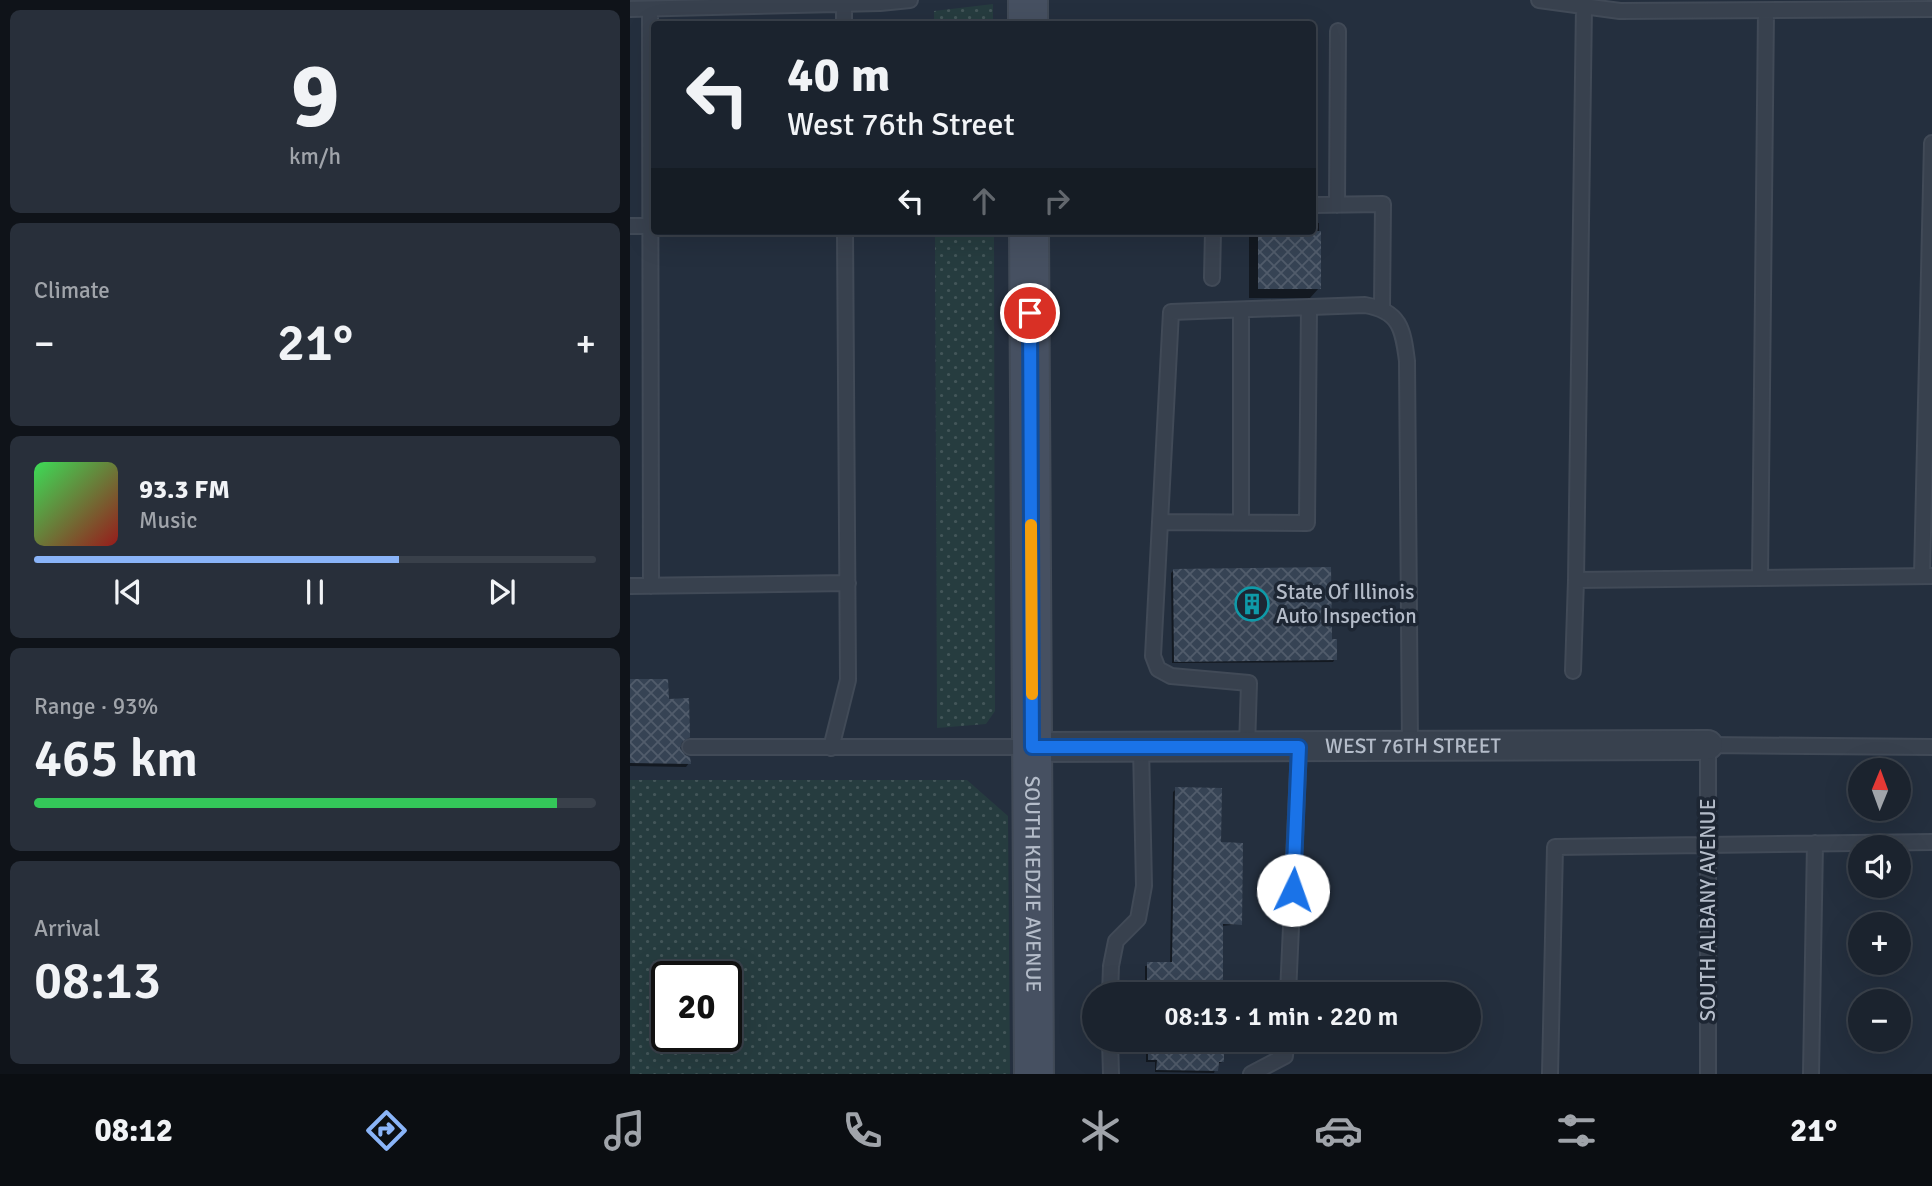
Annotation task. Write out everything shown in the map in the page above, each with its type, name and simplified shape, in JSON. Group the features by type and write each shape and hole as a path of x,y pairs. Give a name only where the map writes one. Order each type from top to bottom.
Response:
{"main road":[{"path":"1028,0 1028,21"},
{"name":"SOUTH KEDZIE AVENUE","path":"1029,235 1034,1074"}],"street":[{"name":"WEST 76TH STREET","path":"1032,747 1707,746"}],"lane":[{"path":"630,9 910,0"},
{"path":"1539,0 1620,11 1932,9"},
{"path":"844,4 844,21"},
{"path":"1573,671 1584,6"},
{"path":"630,226 651,226 650,9"},
{"path":"1760,578 1766,11"},
{"path":"1337,205 1338,31"},
{"path":"1576,580 1927,576 1932,143"},
{"path":"1316,205 1383,204 1382,307"},
{"path":"651,235 652,586"},
{"path":"831,748 848,680 845,235"},
{"path":"1212,278 1213,235"},
{"path":"1247,747 1248,683 1171,676 1158,669 1153,656 1171,312 1365,304 1382,307 1395,318 1404,332 1407,361 1410,746"},
{"path":"1160,522 1307,523 1309,307"},
{"path":"1241,310 1241,522"},
{"path":"630,586 848,583"},
{"path":"1707,746 1932,747"},
{"name":"SOUTH ALBANY AVENUE","path":"1707,746 1708,1074"},
{"path":"690,747 1032,747"},
{"path":"1110,982 1116,941 1138,919 1144,886 1141,747"},
{"path":"1289,982 1299,747"},
{"path":"1550,1074 1555,847 1932,842"},
{"path":"1811,1074 1815,843"},
{"path":"1110,1052 1111,1074"},
{"path":"1251,1074 1285,1056 1285,1052"}],"green space":[{"path":"993,4 993,21 934,21 934,11"},
{"path":"935,235 994,235 995,711 986,724 937,728"},
{"path":"630,780 967,780 1008,816 1010,1074 630,1074"}],"building":[{"path":"1316,231 1321,231 1321,289 1258,289 1258,235 1316,235"},
{"name":"State Of Illinois Auto Inspection","path":"1331,567 1332,639 1337,639 1337,660 1174,662 1173,569"},
{"path":"630,679 668,679 669,699 689,698 690,737 682,742 680,748 690,757 691,764 630,763"},
{"path":"1175,787 1222,788 1221,842 1243,843 1242,925 1223,924 1223,982 1147,982 1147,962 1172,962"},
{"path":"1148,1052 1224,1052 1224,1062 1219,1062 1218,1071 1156,1070 1157,1060 1148,1060"}],"slow traffic":[{"path":"1031,525 1032,694"}],"place":[{"name":"State Of Illinois Auto Inspection","path":"1252,604"}],"route":[{"path":"1030,313 1032,747 1299,747 1293,890"}]}
